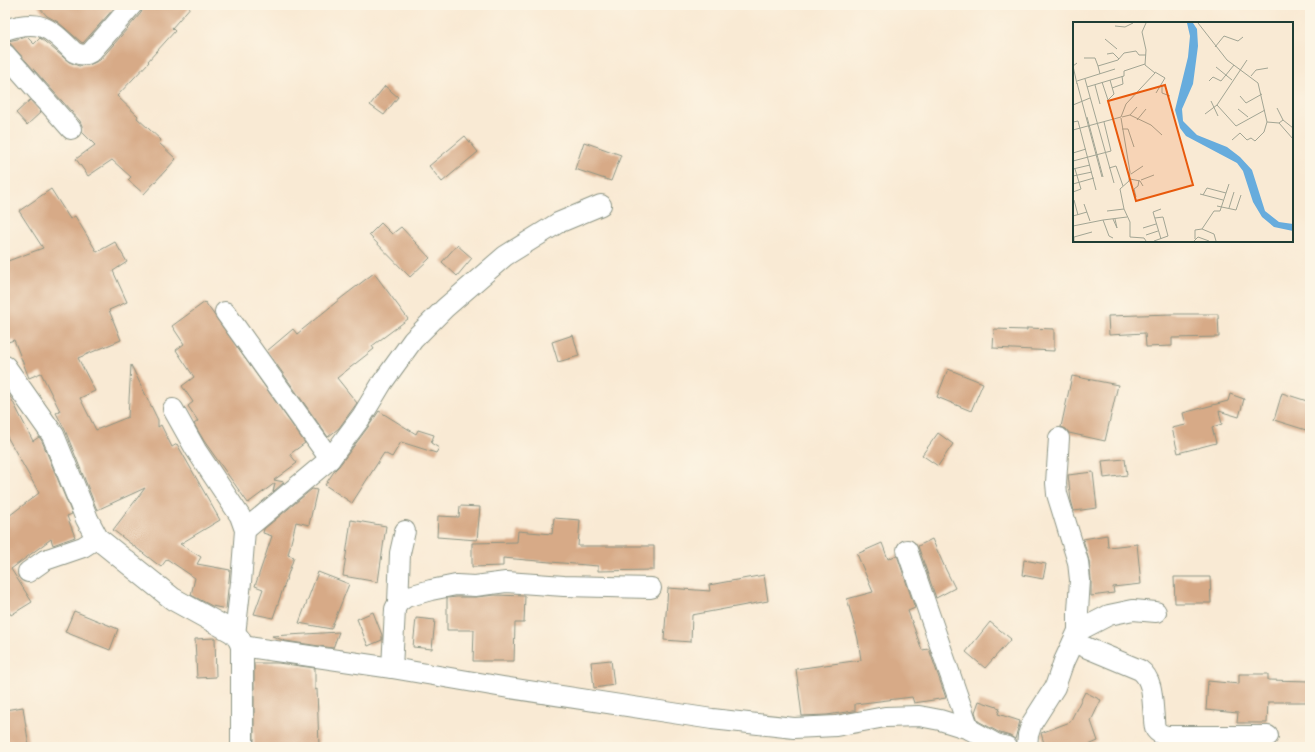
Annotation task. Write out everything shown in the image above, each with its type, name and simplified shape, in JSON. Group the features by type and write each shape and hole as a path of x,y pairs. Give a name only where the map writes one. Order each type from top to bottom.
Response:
{"street":[{"path":"5,30 26,24 34,24 45,27 52,31 74,52 85,55 91,52 132,5"},
{"path":"5,54 71,129"},
{"path":"245,530 330,459 362,416 382,383 413,340 445,308 505,256 558,223 601,205"},
{"path":"225,312 330,459"},
{"path":"5,367 53,435 97,538 173,599 226,628 238,641 503,687 704,718 794,728 836,726 885,717 919,716 940,720 969,729 996,744 1007,747"},
{"path":"173,409 196,450 240,516 245,530 238,641 242,747"},
{"path":"1027,747 1028,736 1032,723 1055,687 1064,661 1076,637 1080,580 1078,562 1057,494 1056,483 1059,438"},
{"path":"392,668 395,610 398,603 400,553 405,531"},
{"path":"28,572 45,560 83,547 97,538"},
{"path":"906,550 969,729"},
{"path":"398,603 406,597 456,585 475,586 506,582 564,586 651,588"},
{"path":"1076,637 1109,615 1133,610 1156,612"},
{"path":"1076,637 1143,672 1150,684 1154,726 1162,735 1268,736"}],"building":[{"path":"37,5 116,6 83,43 58,22 47,16"},
{"path":"144,5 192,5 172,28 175,31 148,61 149,62 117,96 138,116 137,118 161,140 159,143 176,159 144,194 128,180 131,177 112,160 88,176 76,159 95,145 82,132 80,121 8,41 27,37 34,44 40,38 69,62 79,66 89,65 100,60 141,13"},
{"path":"385,86 398,97 384,115 370,105"},
{"path":"30,100 41,112 27,125 16,113"},
{"path":"465,136 478,152 442,182 429,166"},
{"path":"584,142 621,155 611,181 575,169"},
{"path":"51,189 70,219 75,216 97,252 115,242 127,262 113,271 127,302 109,310 121,340 78,358 95,391 80,398 96,430 128,417 131,365 158,420 158,427 161,425 172,447 177,444 220,520 180,544 201,557 197,564 230,570 226,609 212,606 191,595 195,578 167,559 161,567 113,530 145,488 97,510 65,430 56,413 60,411 41,373 29,378 14,340 5,343 5,262 43,248 19,211"},
{"path":"381,223 392,234 401,227 430,258 410,277 369,235"},
{"path":"457,245 472,258 457,276 442,262"},
{"path":"374,273 408,319 372,346 374,349 337,378 357,403 339,428 328,437 267,351 293,329 297,334"},
{"path":"205,302 305,443 290,454 297,463 274,480 284,482 273,492 275,483 248,503 204,441 194,424 198,421 188,406 193,402 182,386 194,377 176,350 184,344 172,326"},
{"path":"1218,314 1219,337 1172,338 1172,346 1146,347 1145,333 1109,335 1108,316"},
{"path":"1027,328 1054,329 1054,351 993,348 994,329 1027,330"},
{"path":"573,335 579,356 558,362 552,342"},
{"path":"948,369 983,383 971,411 937,397"},
{"path":"1072,376 1118,385 1105,441 1069,433 1066,429 1061,427"},
{"path":"5,389 33,441 39,437 42,441 72,514 67,516 75,537 53,545 51,539 11,569 32,602 11,615 5,605 5,519 39,493 5,433"},
{"path":"1282,393 1310,402 1310,417 1306,430 1274,420"},
{"path":"1230,394 1244,399 1239,417 1219,411 1222,424 1212,427 1216,443 1178,453 1172,428 1186,425 1183,413 1228,401"},
{"path":"379,411 416,434 418,430 434,435 431,443 439,448 436,453 401,442 392,457 384,453 352,503 325,485"},
{"path":"938,433 953,444 938,466 922,455"},
{"path":"1125,459 1127,475 1104,478 1102,461"},
{"path":"1093,472 1097,508 1074,511 1068,475"},
{"path":"312,489 317,490 309,525 296,522 288,555 294,557 273,618 254,614 263,589 255,586 272,536 263,533 264,529"},
{"path":"460,506 480,507 477,540 437,537 438,516 459,517"},
{"path":"554,518 580,520 578,546 654,546 654,570 598,571 598,566 503,558 503,566 472,567 472,543 517,542 518,531 552,534"},
{"path":"351,520 386,526 378,582 343,576"},
{"path":"1107,535 1108,547 1137,544 1141,584 1113,587 1114,593 1091,596 1089,561 1083,539"},
{"path":"932,539 955,588 936,598 918,546"},
{"path":"882,543 888,559 897,555 915,608 908,611 922,650 929,649 946,698 914,703 912,697 855,704 855,711 827,715 802,716 796,669 861,660 858,639 847,599 873,592 857,554"},
{"path":"1024,560 1046,564 1043,579 1022,575"},
{"path":"318,572 349,584 331,629 299,623"},
{"path":"764,575 768,601 692,615 691,642 664,640 668,588 710,591 709,585"},
{"path":"1174,577 1210,577 1211,603 1175,603"},
{"path":"495,595 525,596 524,623 515,623 514,661 473,661 474,630 447,630 447,598"},
{"path":"74,611 118,629 110,650 65,632"},
{"path":"373,612 382,635 382,640 368,646 357,619"},
{"path":"416,618 435,620 432,649 413,647"},
{"path":"990,622 1011,639 985,668 966,652"},
{"path":"339,632 333,648 285,641 272,636"},
{"path":"215,638 216,677 197,678 195,639"},
{"path":"611,660 614,685 594,688 591,662"},
{"path":"254,663 278,663 315,668 319,747 254,747"},
{"path":"1239,674 1268,674 1268,680 1310,681 1310,702 1268,702 1267,723 1237,723 1238,713 1206,710 1208,681 1239,684"},
{"path":"1085,692 1101,700 1091,721 1098,741 1084,747 1045,747 1041,733 1070,722"},
{"path":"979,701 1000,708 998,714 1020,721 1015,739 978,721 975,712"},
{"path":"23,707 29,747 5,747 5,710"}]}
